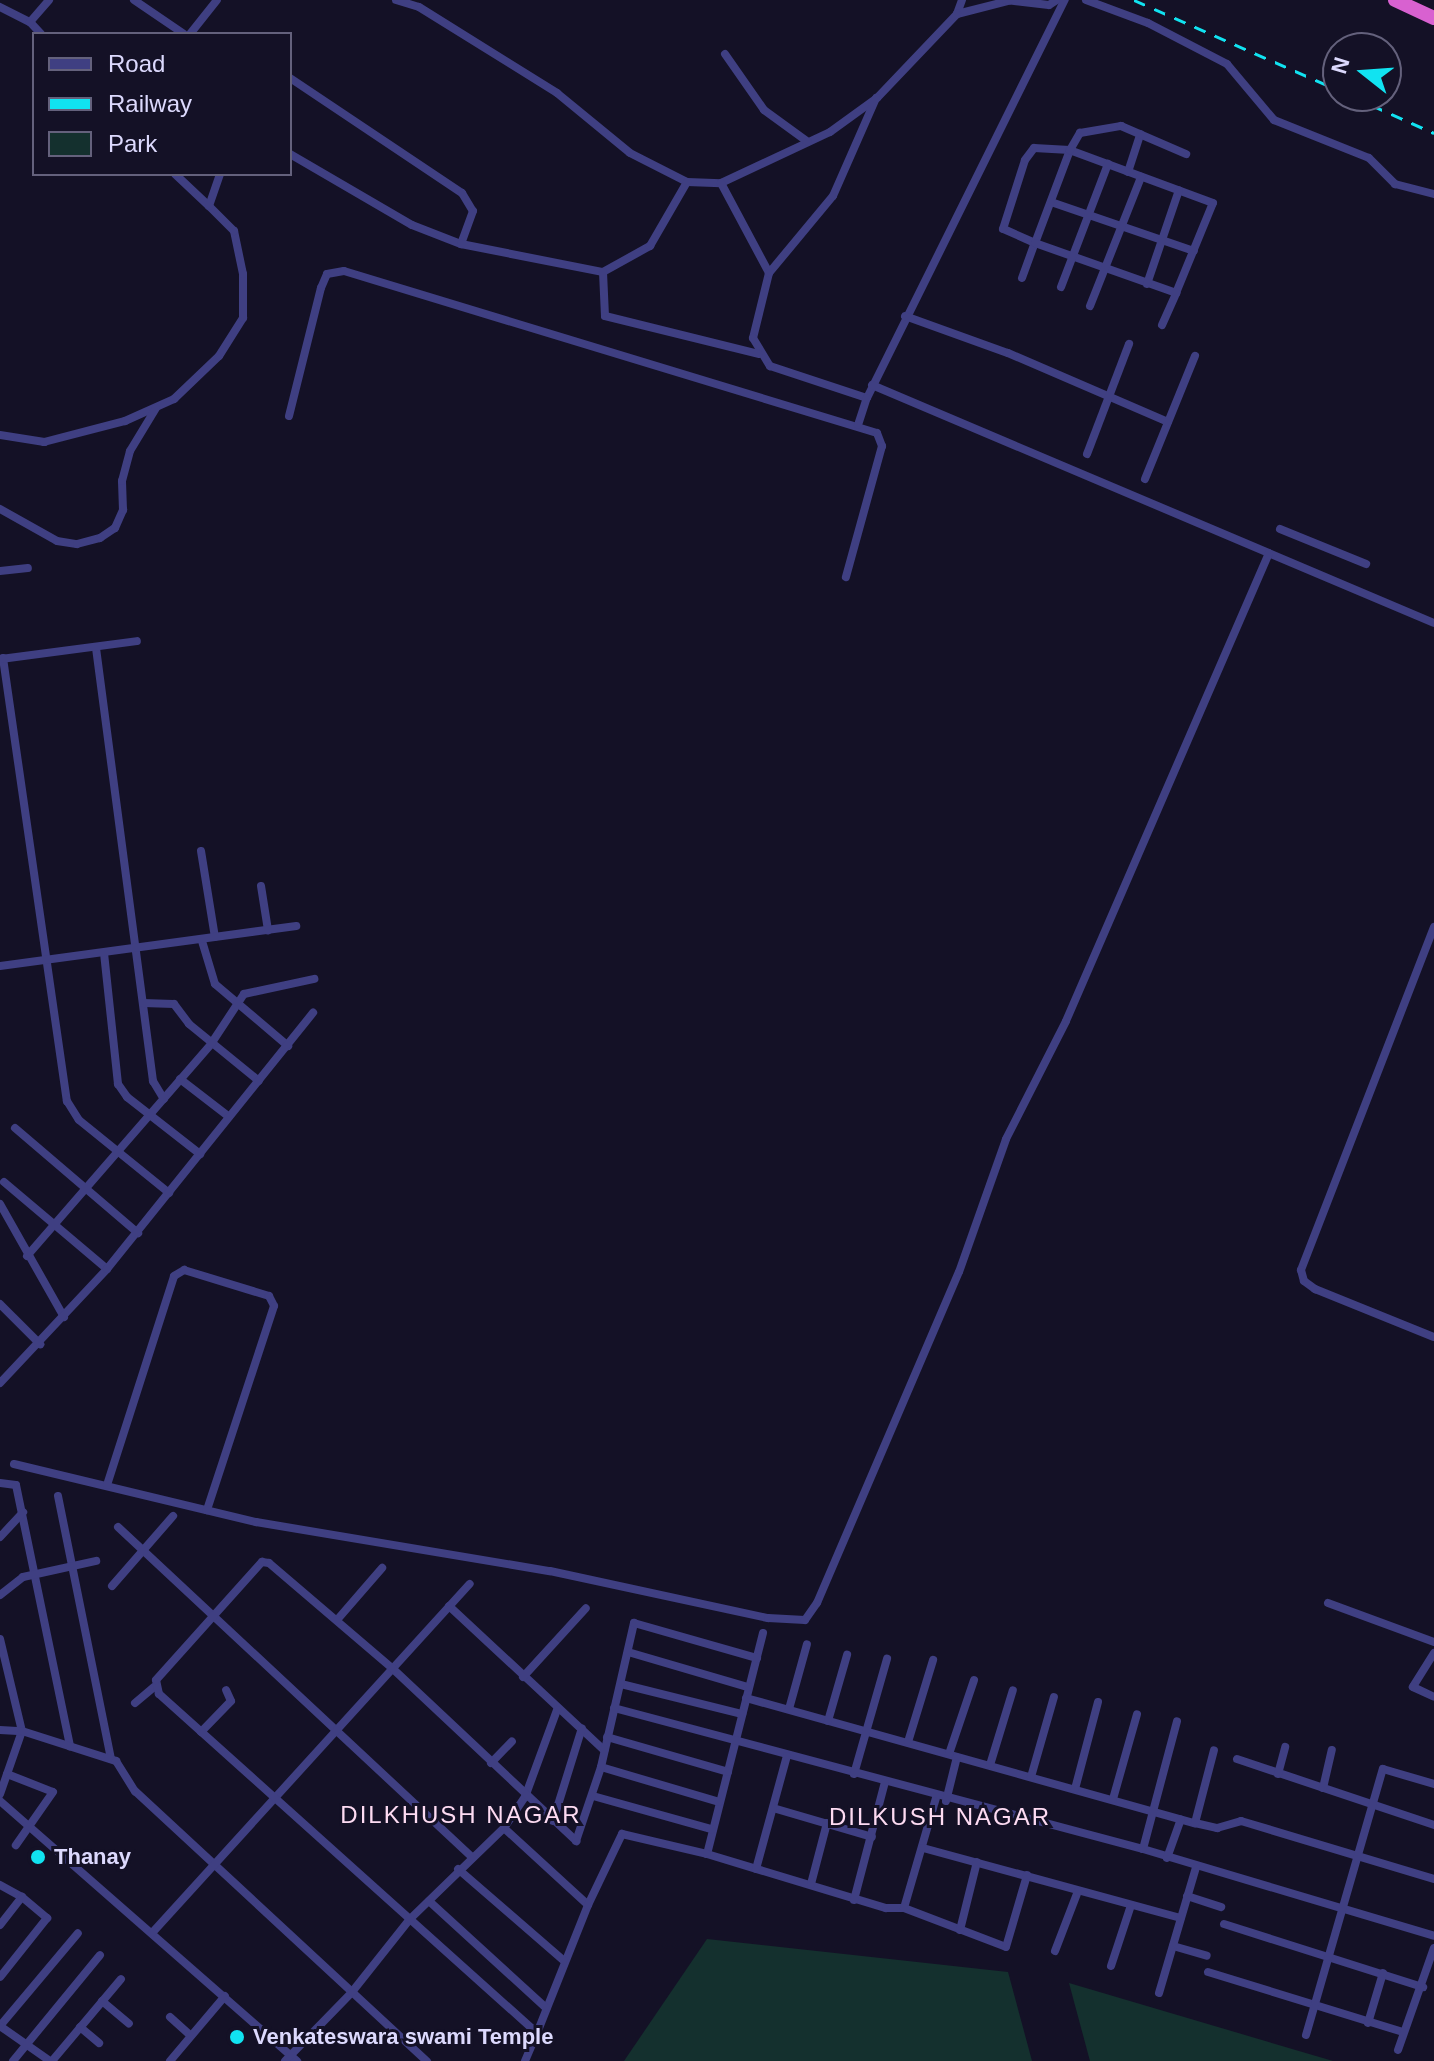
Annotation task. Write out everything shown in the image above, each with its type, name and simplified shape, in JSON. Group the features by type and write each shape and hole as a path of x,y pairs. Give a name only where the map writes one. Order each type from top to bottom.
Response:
{"highway":[{"path":"1395,0 1434,18"}],"street":[{"path":"30,22 49,0"},
{"path":"134,0 181,32"},
{"path":"192,32 217,0"},
{"path":"396,0 459,31 557,93 630,153 687,182 721,183 808,142 877,98 957,14 962,0"},
{"path":"957,14 1007,0 1049,5 1057,0"},
{"path":"858,425 872,385 905,316 1065,0"},
{"path":"1086,0 1148,23 1227,64 1274,120 1369,158 1395,184 1434,194"},
{"path":"0,7 30,22 39,32"},
{"path":"725,54 764,110 808,142"},
{"path":"292,79 462,193 473,211 461,244"},
{"path":"867,398 770,366 758,354 753,338 769,273 833,196 877,98"},
{"path":"1022,278 1070,150 1080,133 1121,126 1186,154"},
{"path":"1128,172 1140,134"},
{"path":"1162,325 1176,293 1194,251 1213,203 1070,150 1034,148 1025,160 1003,229 1176,293"},
{"path":"292,155 412,225 461,244 603,272 650,246 687,182"},
{"path":"1061,287 1108,164"},
{"path":"0,435 44,442 125,421 174,399 219,356 243,318 243,274 234,231 177,176"},
{"path":"209,206 219,176"},
{"path":"1090,306 1141,177"},
{"path":"721,183 769,273"},
{"path":"1147,284 1179,190"},
{"path":"1051,202 1194,251"},
{"path":"289,416 321,288 327,274 344,271 877,433 882,446 846,577"},
{"path":"603,272 605,316 758,354"},
{"path":"905,316 1168,422"},
{"path":"1087,454 1129,344"},
{"path":"1145,479 1195,356"},
{"path":"872,385 1434,623"},
{"path":"0,509 57,541 77,544 100,538 115,528 123,510 122,481 130,451 157,407"},
{"path":"1280,529 1366,564"},
{"path":"14,1464 207,1510 550,1571 768,1618 805,1620 812,1613 959,1272 1006,1139 1066,1021 1269,553"},
{"path":"0,571 28,568"},
{"path":"137,641 2,658 50,960 67,1101 79,1120 169,1193"},
{"path":"96,648 139,948 153,1081 164,1099"},
{"path":"201,851 215,937"},
{"path":"261,886 268,930"},
{"path":"0,966 296,926"},
{"path":"1434,927 1431,952 1301,1270 1304,1281 1315,1289 1434,1337"},
{"path":"202,941 211,979 288,1046"},
{"path":"104,953 118,1084 151,1116 200,1154"},
{"path":"27,1256 121,1152 211,1044 237,1004 251,989 314,979"},
{"path":"143,1003 174,1004 211,1044 259,1081"},
{"path":"0,1383 40,1344 138,1233 228,1116 313,1013"},
{"path":"180,1079 228,1116"},
{"path":"15,1128 138,1233"},
{"path":"4,1182 59,1224 107,1269"},
{"path":"0,1204 2,1217 64,1317"},
{"path":"107,1485 174,1276 184,1270 269,1296 274,1306 207,1510"},
{"path":"0,1304 40,1344"},
{"path":"0,1483 16,1485 37,1574 70,1746"},
{"path":"58,1496 75,1566 111,1759 135,1791 427,2061"},
{"path":"0,1537 23,1512"},
{"path":"112,1586 173,1516"},
{"path":"118,1527 472,1857"},
{"path":"0,1595 23,1577 96,1561"},
{"path":"135,1703 154,1687 265,1562 392,1668 525,1797 576,1841 601,1767 634,1623 757,1658"},
{"path":"337,1620 382,1568"},
{"path":"152,1933 470,1584"},
{"path":"1328,1603 1434,1642"},
{"path":"449,1606 557,1710 582,1728 604,1750"},
{"path":"523,1677 586,1608"},
{"path":"707,1854 763,1633"},
{"path":"0,1639 22,1731 0,1794"},
{"path":"789,1709 807,1644"},
{"path":"628,1652 748,1687"},
{"path":"1434,1653 1413,1687 1434,1697"},
{"path":"828,1721 847,1655"},
{"path":"854,1774 887,1659"},
{"path":"908,1742 933,1660"},
{"path":"946,1801 953,1756 974,1680"},
{"path":"621,1684 742,1714"},
{"path":"154,1687 537,2033"},
{"path":"201,1732 231,1701 226,1690"},
{"path":"990,1765 1013,1690"},
{"path":"1031,1777 1054,1697"},
{"path":"746,1698 1195,1823 1217,1828 1235,1820 1434,1879"},
{"path":"1075,1789 1098,1702"},
{"path":"614,1708 946,1801 1143,1849 1434,1936"},
{"path":"0,1801 31,1824 225,1996 291,2059 352,1992 409,1920 458,1869 504,1828 525,1797 557,1710"},
{"path":"1113,1799 1137,1714"},
{"path":"1143,1849 1177,1721"},
{"path":"553,1821 582,1728"},
{"path":"0,1730 22,1731 111,1759"},
{"path":"607,1737 728,1772"},
{"path":"491,1763 512,1741"},
{"path":"1278,1774 1285,1747"},
{"path":"1195,1823 1214,1750"},
{"path":"1323,1788 1332,1750"},
{"path":"756,1869 787,1756"},
{"path":"1237,1759 1434,1825"},
{"path":"601,1767 719,1802"},
{"path":"1306,2035 1383,1769 1434,1784"},
{"path":"7,1774 53,1792 16,1845"},
{"path":"854,1900 885,1782"},
{"path":"593,1796 711,1829"},
{"path":"904,1908 936,1798"},
{"path":"773,1808 872,1837"},
{"path":"1167,1858 1181,1819"},
{"path":"811,1884 827,1823"},
{"path":"504,1828 588,1905"},
{"path":"525,2061 563,1960 622,1834 707,1854 811,1884 854,1900 904,1908 1006,1947 1027,1875"},
{"path":"923,1848 1181,1918"},
{"path":"960,1930 977,1862"},
{"path":"1159,1993 1196,1867"},
{"path":"458,1869 563,1960"},
{"path":"0,1885 22,1897 47,1918 0,1977"},
{"path":"1055,1951 1078,1891"},
{"path":"1187,1896 1221,1907"},
{"path":"0,1925 22,1897"},
{"path":"429,1901 546,2008"},
{"path":"1111,1966 1131,1905"},
{"path":"1224,1924 1423,1987"},
{"path":"78,1933 0,2026 51,2061 121,1979"},
{"path":"1173,1946 1207,1956"},
{"path":"1398,2050 1423,1987 1434,1948"},
{"path":"13,2061 100,1955"},
{"path":"1208,1972 1403,2032"},
{"path":"1368,2023 1383,1973"},
{"path":"170,2061 225,1996"},
{"path":"102,2001 129,2024"},
{"path":"170,2017 191,2036"},
{"path":"80,2027 99,2043"}],"green space":[{"path":"707,1939 1008,1972 1032,2061 624,2061"},
{"path":"1069,1983 1333,2061 1090,2061"}],"railway":[{"path":"1134,0 1322,83"},
{"path":"1387,112 1434,133"}],"place":[{"name":"Thanay","path":"38,1857"},
{"name":"Venkateswara swami Temple","path":"237,2037"}],"district":[{"name":"DILKHUSH NAGAR","path":"461,1815"},
{"name":"DILKUSH NAGAR","path":"940,1817"}]}
